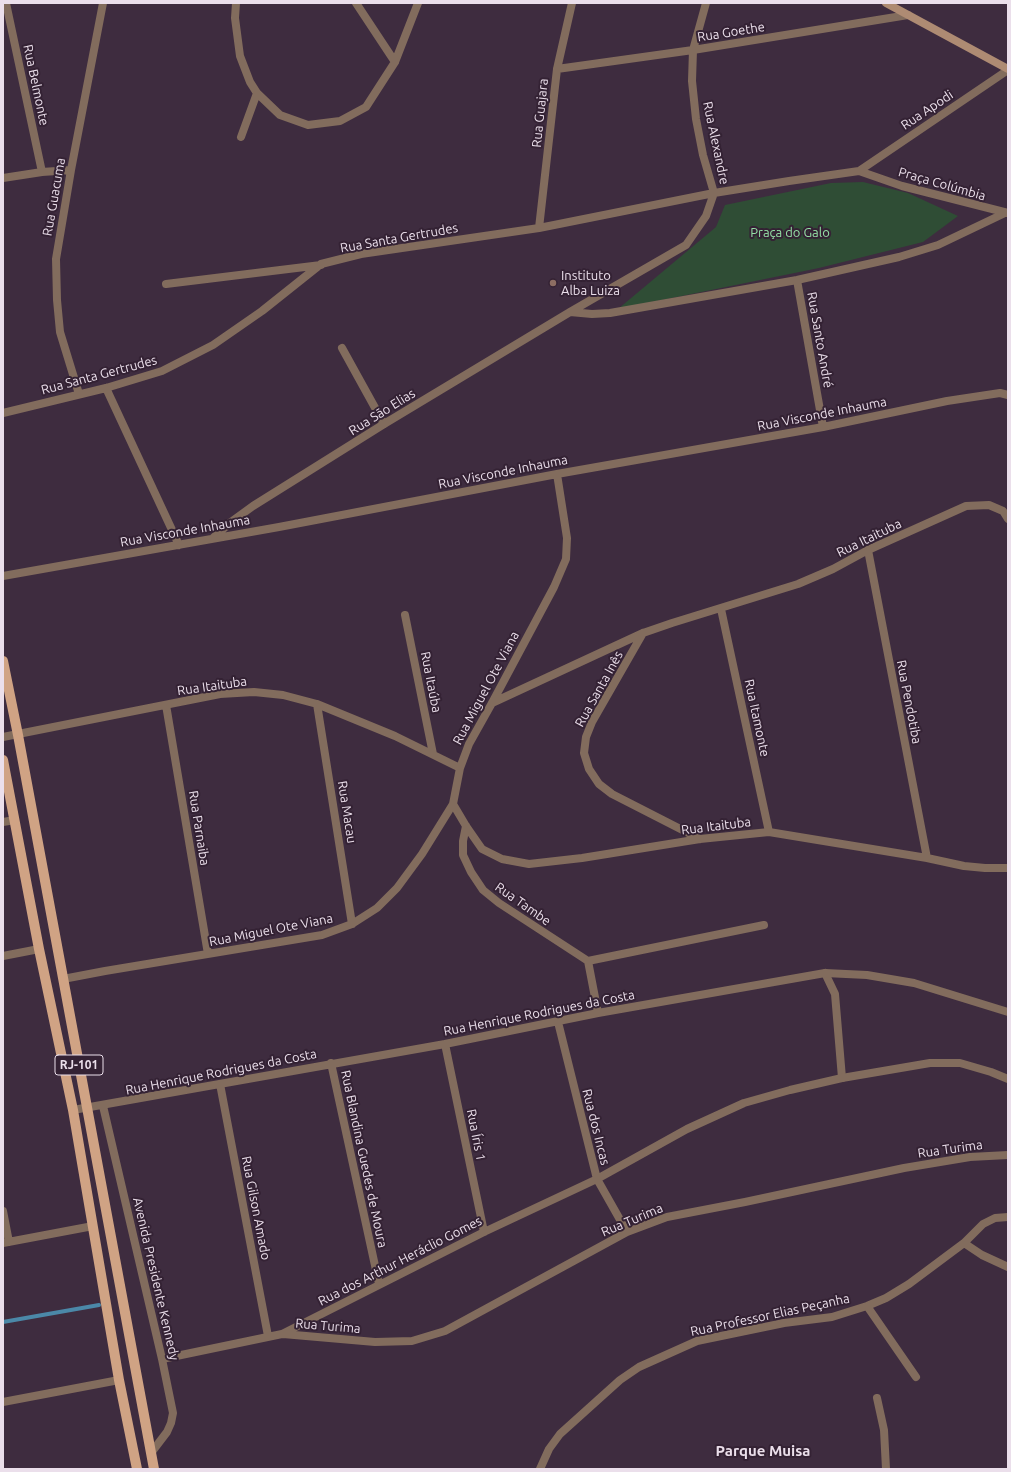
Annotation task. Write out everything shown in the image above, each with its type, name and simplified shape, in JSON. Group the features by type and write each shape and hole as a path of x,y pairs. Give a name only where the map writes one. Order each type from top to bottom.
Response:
{"main road":[{"path":"886,3 1008,69"},
{"name":"RJ-101","path":"3,661 18,734 154,1469"},
{"name":"RJ-101","path":"3,760 39,949 73,1110 119,1380 137,1469"}],"street":[{"name":"Rua Belmonte","path":"6,3 42,172"},
{"name":"Rua Guacuma","path":"79,394 60,332 57,300 56,259 71,170 104,3"},
{"path":"236,3 235,18 240,56 250,82 257,93 280,115 308,125 340,121 366,107 395,62 418,3"},
{"path":"356,3 395,62"},
{"name":"Rua Guajara","path":"539,228 557,69 572,3"},
{"name":"Rua Alexandre","path":"706,3 693,50 692,81 696,118 714,193"},
{"name":"Rua Goethe","path":"557,69 693,50 908,15"},
{"name":"Rua Apodi","path":"859,171 1008,69"},
{"path":"241,137 257,93"},
{"path":"3,178 42,172 71,170"},
{"name":"Praça Colúmbia","path":"714,193 859,171 902,186 1007,213"},
{"path":"570,312 686,245 706,216 714,193"},
{"name":"Rua Santa Gertrudes","path":"3,413 106,388 162,371 213,345 262,311 322,264 361,254 539,228 714,193"},
{"name":"Praça Colúmbia","path":"570,312 592,314 610,313 798,280 899,257 938,245 1007,213"},
{"path":"166,284 322,264"},
{"name":"Rua Santo André","path":"798,280 823,427"},
{"name":"Rua Sāo Elias","path":"212,539 231,522 253,506 384,424 570,312"},
{"path":"342,348 384,424"},
{"path":"106,388 179,545"},
{"name":"Rua Visconde Inhauma","path":"3,576 212,539 557,474 823,427 947,401 1000,393 1008,395"},
{"name":"Rua Miguel Ote Viana","path":"63,980 105,971 322,935 352,924 377,908 397,888 422,854 453,804 460,768 468,744 492,703 554,587 566,559 567,538 557,474"},
{"name":"Rua Itaituba","path":"492,703 643,633 798,584 834,569 868,550 966,506 989,504 1003,511 1008,519"},
{"name":"Rua Pendotiba","path":"868,550 927,858"},
{"name":"Rua Itamonte","path":"722,609 770,832"},
{"name":"Rua Itaúba","path":"405,614 433,754"},
{"name":"Rua Santa Inês","path":"643,633 592,722 586,737 584,753 589,769 599,784 612,794 700,839"},
{"name":"Rua Itaituba","path":"3,737 220,694 254,692 283,695 317,704 370,725 460,768"},
{"name":"Rua Macau","path":"317,704 352,924"},
{"name":"Rua Parnaiba","path":"166,705 208,954"},
{"name":"Rua Itaituba","path":"453,804 482,849 502,859 529,864 582,858 700,839 770,832 927,858 964,866 1008,869"},
{"path":"3,822 15,820"},
{"name":"Rua Tambe","path":"466,826 462,841 463,854 471,872 483,890 499,904 588,961"},
{"path":"598,1013 588,961 764,925"},
{"path":"3,956 39,949"},
{"path":"825,973 835,994 842,1078"},
{"name":"Rua Henrique Rodrigues da Costa","path":"73,1110 103,1106 331,1063 445,1044 598,1013 825,973 867,975 914,983 1008,1012"},
{"name":"Rua dos Incas","path":"558,1022 597,1179 627,1232"},
{"name":"Rua Íris 1","path":"445,1044 484,1232"},
{"name":"Rua Blandina Guedes de Moura","path":"331,1063 379,1284"},
{"name":"Rua dos Arthur Heráclio Gomes","path":"162,1358 282,1334 484,1232 597,1179 687,1129 744,1103 790,1090 842,1078 930,1063 960,1063 1008,1079"},
{"name":"Rua Gilson Amado","path":"220,1084 268,1336"},
{"name":"Avenida Presidente Kennedy","path":"103,1106 162,1358 173,1413 167,1432 151,1452"},
{"name":"Rua Turima","path":"282,1334 375,1342 412,1341 445,1331 627,1232 667,1217 904,1168 970,1157 1008,1155"},
{"path":"3,1211 6,1242 93,1226"},
{"name":"Rua Professor Elias Peçanha","path":"540,1469 549,1449 560,1434 620,1380 639,1366 696,1341 784,1323 832,1317 867,1306 886,1298 909,1284 964,1243 983,1224 995,1218 1008,1217"},
{"path":"964,1243 982,1255 1008,1267"},
{"path":"867,1306 916,1377"},
{"path":"3,1402 119,1380"},
{"path":"877,1398 884,1430 886,1469"}],"green space":[{"name":"Praça do Galo","path":"863,182 908,193 958,216 923,242 819,268 618,309 716,227 725,205 831,183"}],"waterway":[{"path":"3,1322 99,1305"}],"place":[{"name":"Instituto Alba Luiza","path":"553,283"}],"district":[{"name":"Parque Muisa","path":"763,1451"}]}
